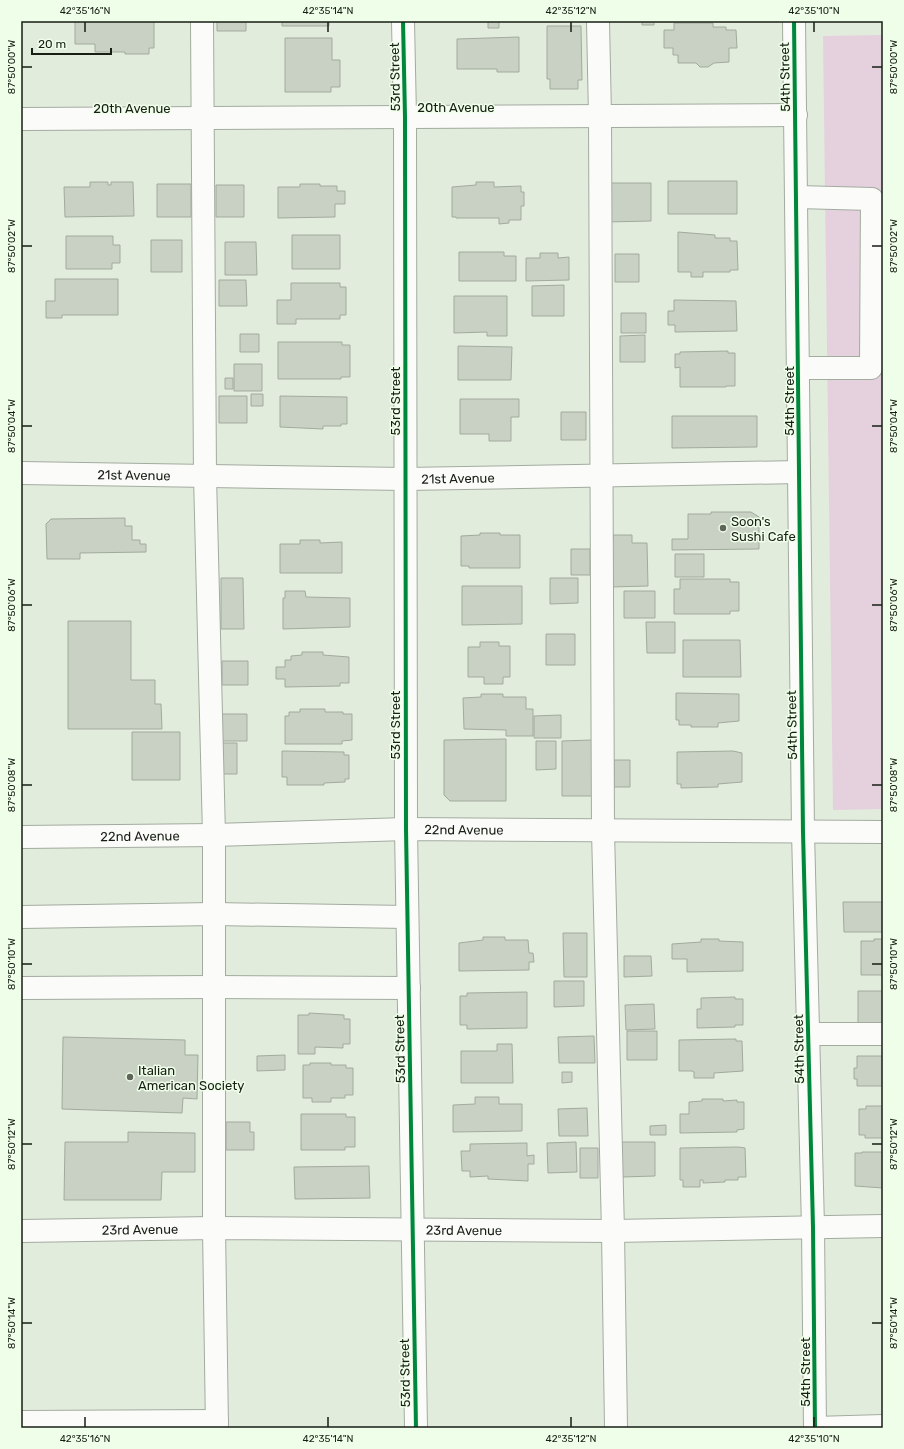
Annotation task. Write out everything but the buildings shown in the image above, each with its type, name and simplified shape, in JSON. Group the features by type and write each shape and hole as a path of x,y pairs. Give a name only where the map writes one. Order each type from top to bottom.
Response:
{"street":[{"path":"21,1422 217,1425 214,1228 214,835 205,476 202,21"},
{"name":"53rd Street","path":"404,21 406,830 416,1428"},
{"path":"598,21 600,116 603,831 614,1231 616,1428"},
{"name":"54th Street","path":"794,21 803,832 813,1227 815,1428"},
{"name":"20th Avenue","path":"21,119 796,115"},
{"path":"797,197 872,199 871,368 798,368"},
{"name":"21st Avenue","path":"21,473 405,479 799,472"},
{"name":"22nd Avenue","path":"21,836 214,835 406,830 883,832"},
{"path":"21,916 214,914 407,917"},
{"path":"21,988 214,986 409,988"},
{"path":"808,1034 883,1034"},
{"name":"23rd Avenue","path":"21,1231 214,1228 614,1231 883,1226"},
{"path":"815,1428 883,1426"}],"shaded area":[{"path":"883,35 883,809 833,810 823,36"}],"cycle path":[{"path":"403,21 405,117 406,829 416,1428"},
{"path":"794,21 803,832 813,1227 815,1428"}],"place":[{"name":"Soon's Sushi Cafe","path":"723,528"},
{"name":"Italian American Society","path":"130,1077"}]}
